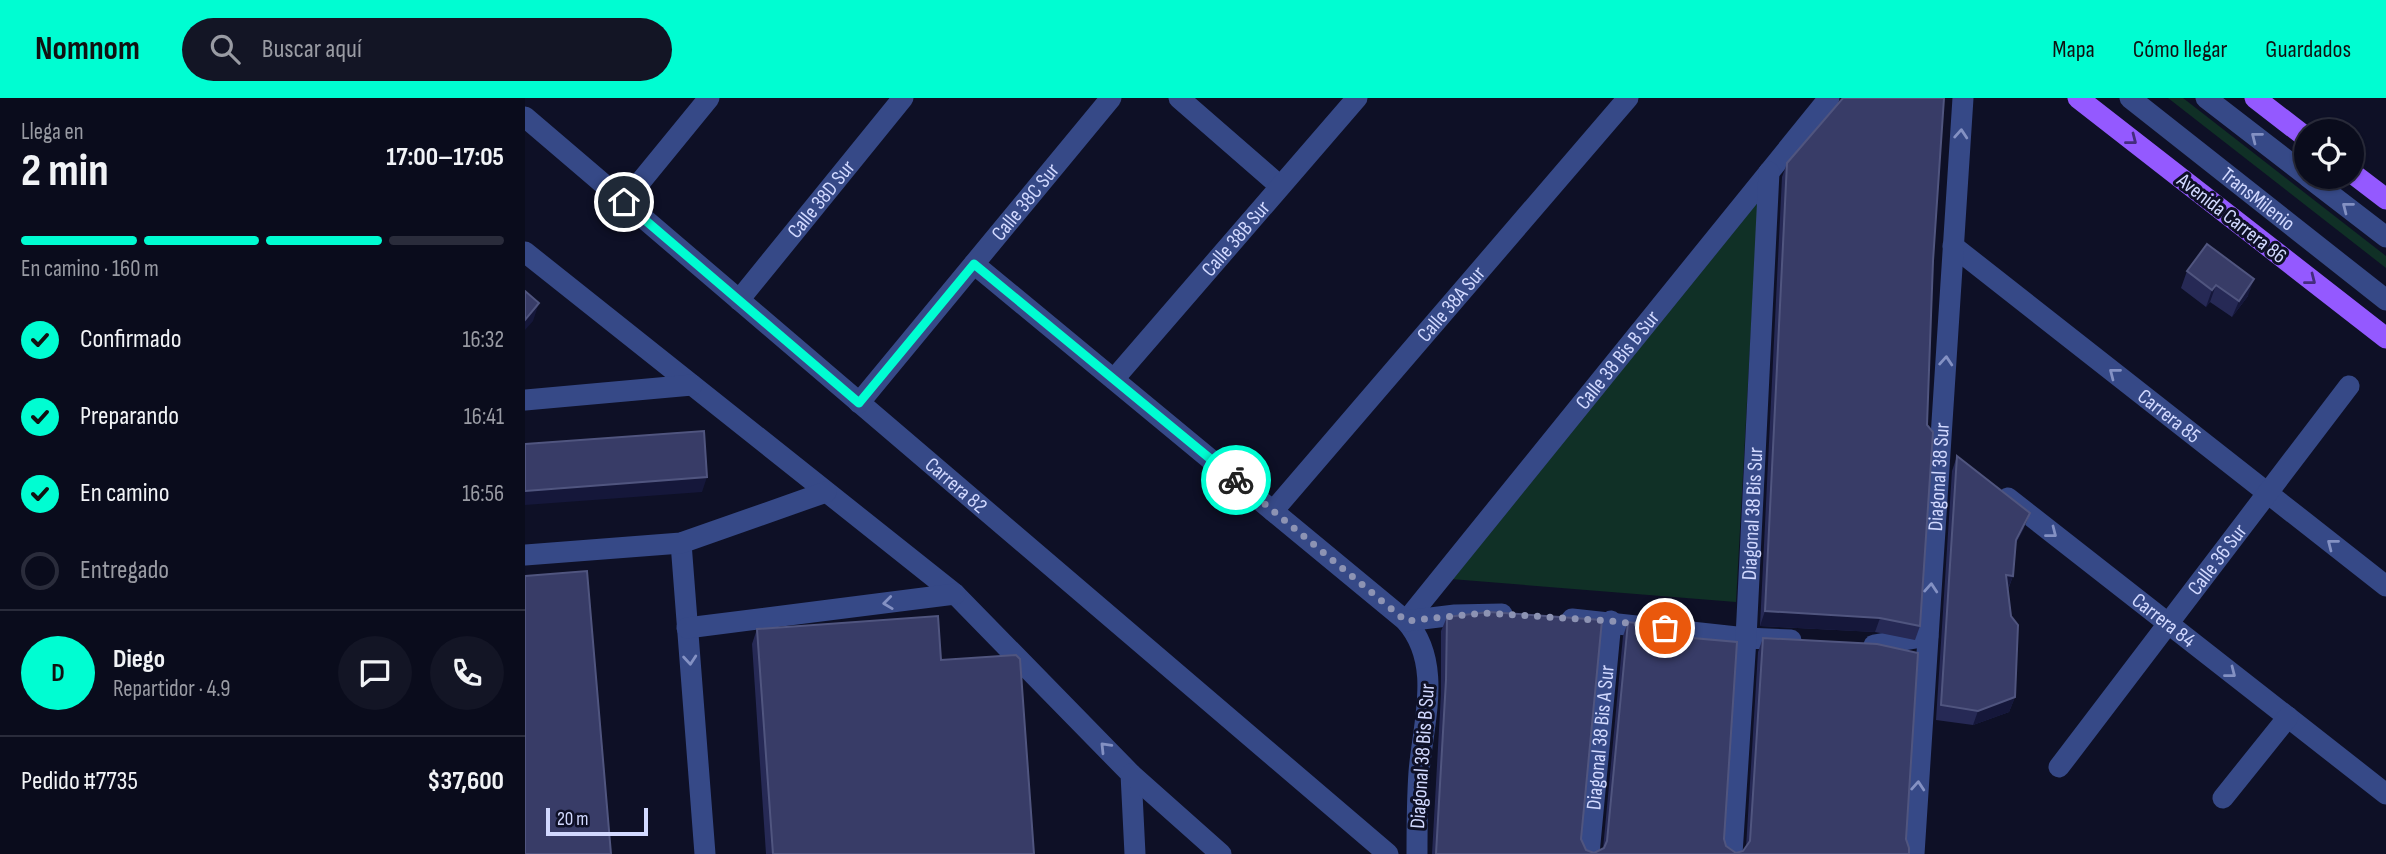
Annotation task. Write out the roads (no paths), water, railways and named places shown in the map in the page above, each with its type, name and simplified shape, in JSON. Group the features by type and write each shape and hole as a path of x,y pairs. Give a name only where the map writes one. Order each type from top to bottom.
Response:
{"main road":[{"name":"Avenida Carrera 86","path":"2078,98 2386,338"},
{"path":"2255,98 2294,128"},
{"path":"2364,182 2386,199"}],"street":[{"path":"624,202 709,98"},
{"name":"Calle 38D Sur","path":"739,300 903,98"},
{"name":"Calle 38C Sur","path":"859,403 1111,98"},
{"path":"1179,98 1280,186"},
{"name":"Calle 38B Sur","path":"1114,379 1357,98"},
{"name":"Calle 38A Sur","path":"1273,511 1628,98"},
{"name":"Calle 38 Bis B Sur","path":"1406,621 1829,98"},
{"name":"Diagonal 38 Sur","path":"1913,854 1963,98"},
{"name":"TransMilenio","path":"2130,98 2386,300"},
{"path":"2206,98 2294,166"},
{"name":"Carrera 82","path":"525,117 1388,854"},
{"name":"Diagonal 38 Bis Sur","path":"1732,854 1746,638 1769,172"},
{"path":"2324,189 2386,237"},
{"name":"Carrera 85","path":"1953,246 2386,586"},
{"path":"525,252 955,594 1131,774 1221,854"},
{"name":"Diagonal 38 Bis B Sur","path":"974,264 1414,630 1424,650 1428,689 1418,782 1416,854"},
{"path":"525,400 692,385"},
{"name":"Calle 36 Sur","path":"2059,767 2349,386"},
{"path":"1940,445 1962,462"},
{"name":"Carrera 84","path":"1994,488 2386,794"},
{"path":"525,555 681,543 827,492"},
{"path":"681,543 705,854"},
{"path":"687,628 955,594"},
{"path":"1406,621 1455,615 1517,615"},
{"path":"1552,617 1611,621 1746,638 1810,642"},
{"name":"Diagonal 38 Bis A Sur","path":"1589,854 1611,621"},
{"path":"1848,644 1927,646"},
{"path":"2223,798 2288,717"},
{"path":"1131,774 1135,854"}]}
